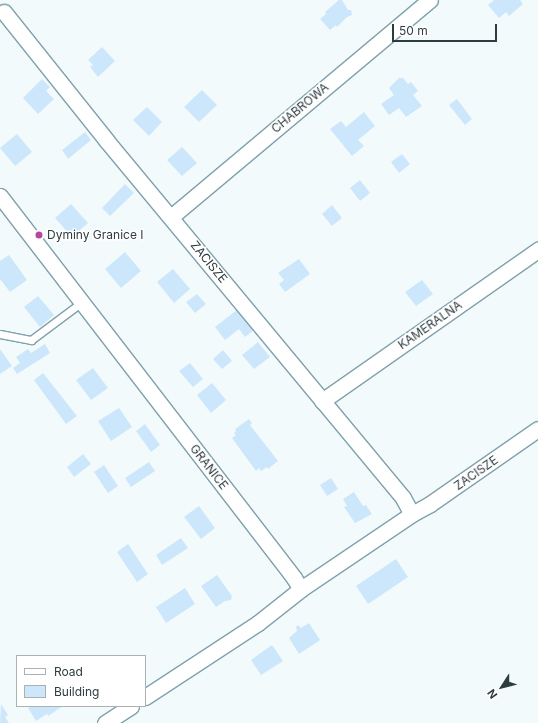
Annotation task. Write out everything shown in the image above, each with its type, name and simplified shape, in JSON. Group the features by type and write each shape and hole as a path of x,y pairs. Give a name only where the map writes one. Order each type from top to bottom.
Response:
{"street":[{"name":"CHABROWA","path":"171,217 430,0"},
{"name":"ZACISZE","path":"4,12 106,140 403,498 412,514"},
{"name":"GRANICE","path":"0,196 290,572 301,589"},
{"name":"KAMERALNA","path":"322,401 538,250"},
{"name":"ZACISZE","path":"301,589 412,514 430,504 538,429"},
{"path":"146,696 258,623 301,589"},
{"path":"105,723 129,707"}],"lane":[{"path":"0,334 31,340 82,302"}],"building":[{"path":"339,0 342,0 348,10 351,10 352,15 347,17 337,27 336,25 330,30 320,19 326,14 325,12"},
{"path":"494,0 520,0 523,4 509,16 506,12 499,18 488,5"},
{"path":"102,47 115,61 98,77 90,67 93,65 88,60"},
{"path":"399,78 403,78 408,84 411,82 418,91 413,95 422,106 406,117 399,108 389,115 381,104 394,95 389,88"},
{"path":"42,79 50,87 46,91 54,99 38,114 23,98"},
{"path":"202,90 217,105 199,122 184,107"},
{"path":"457,99 472,119 465,125 449,105"},
{"path":"147,107 162,122 149,136 133,120"},
{"path":"364,112 375,126 358,140 364,146 352,156 330,129 341,121 346,127"},
{"path":"85,132 91,140 68,159 62,150"},
{"path":"17,134 32,152 15,166 0,148"},
{"path":"182,147 197,163 182,176 167,160"},
{"path":"402,154 410,164 399,173 391,162"},
{"path":"360,180 370,193 360,201 350,188"},
{"path":"125,184 134,193 110,216 102,208"},
{"path":"71,204 88,223 72,237 55,218"},
{"path":"332,205 342,218 332,226 322,214"},
{"path":"125,252 141,271 121,288 105,269"},
{"path":"9,255 27,280 10,292 0,279 0,261"},
{"path":"299,259 310,274 285,292 279,284 284,280 278,273"},
{"path":"173,269 190,289 174,303 157,282"},
{"path":"422,280 433,294 416,306 405,292"},
{"path":"197,294 206,304 195,313 186,302"},
{"path":"38,296 54,315 40,327 24,307"},
{"path":"238,309 254,330 245,337 239,329 225,340 215,327"},
{"path":"258,342 270,357 254,369 242,355"},
{"path":"45,344 50,353 17,374 13,368 20,363 16,357 28,349 31,353"},
{"path":"0,349 12,366 0,374"},
{"path":"223,350 232,361 222,369 213,359"},
{"path":"190,363 203,379 193,387 179,371"},
{"path":"93,368 108,388 91,400 76,380"},
{"path":"43,373 77,416 66,424 34,380"},
{"path":"212,383 226,400 211,413 197,395"},
{"path":"119,408 132,427 111,441 98,421"},
{"path":"249,419 252,423 250,425 278,461 268,469 267,467 261,471 259,468 256,471 232,438 236,435 234,433 236,431 235,429"},
{"path":"145,424 160,445 151,452 136,431"},
{"path":"83,454 91,464 74,477 67,467"},
{"path":"149,462 155,471 131,487 125,478"},
{"path":"104,465 118,486 108,493 94,472"},
{"path":"331,478 338,489 327,496 320,485"},
{"path":"354,492 363,506 366,505 372,514 355,523 344,507 347,506 343,499"},
{"path":"199,506 215,528 201,539 184,517"},
{"path":"181,538 188,548 162,565 156,555"},
{"path":"128,544 148,574 137,582 117,552"},
{"path":"396,559 408,577 368,604 356,586"},
{"path":"217,575 232,596 231,600 225,601 216,607 201,586"},
{"path":"185,588 195,604 166,623 156,607"},
{"path":"309,623 320,640 299,654 289,638 297,631 296,627 298,625 301,628"},
{"path":"272,645 283,661 261,675 251,660"},
{"path":"1,704 8,715 5,717 9,723 0,723"},
{"path":"62,707 48,716 47,714 36,721 28,708"}],"place":[{"name":"Dyminy Granice I","path":"39,235"}]}
